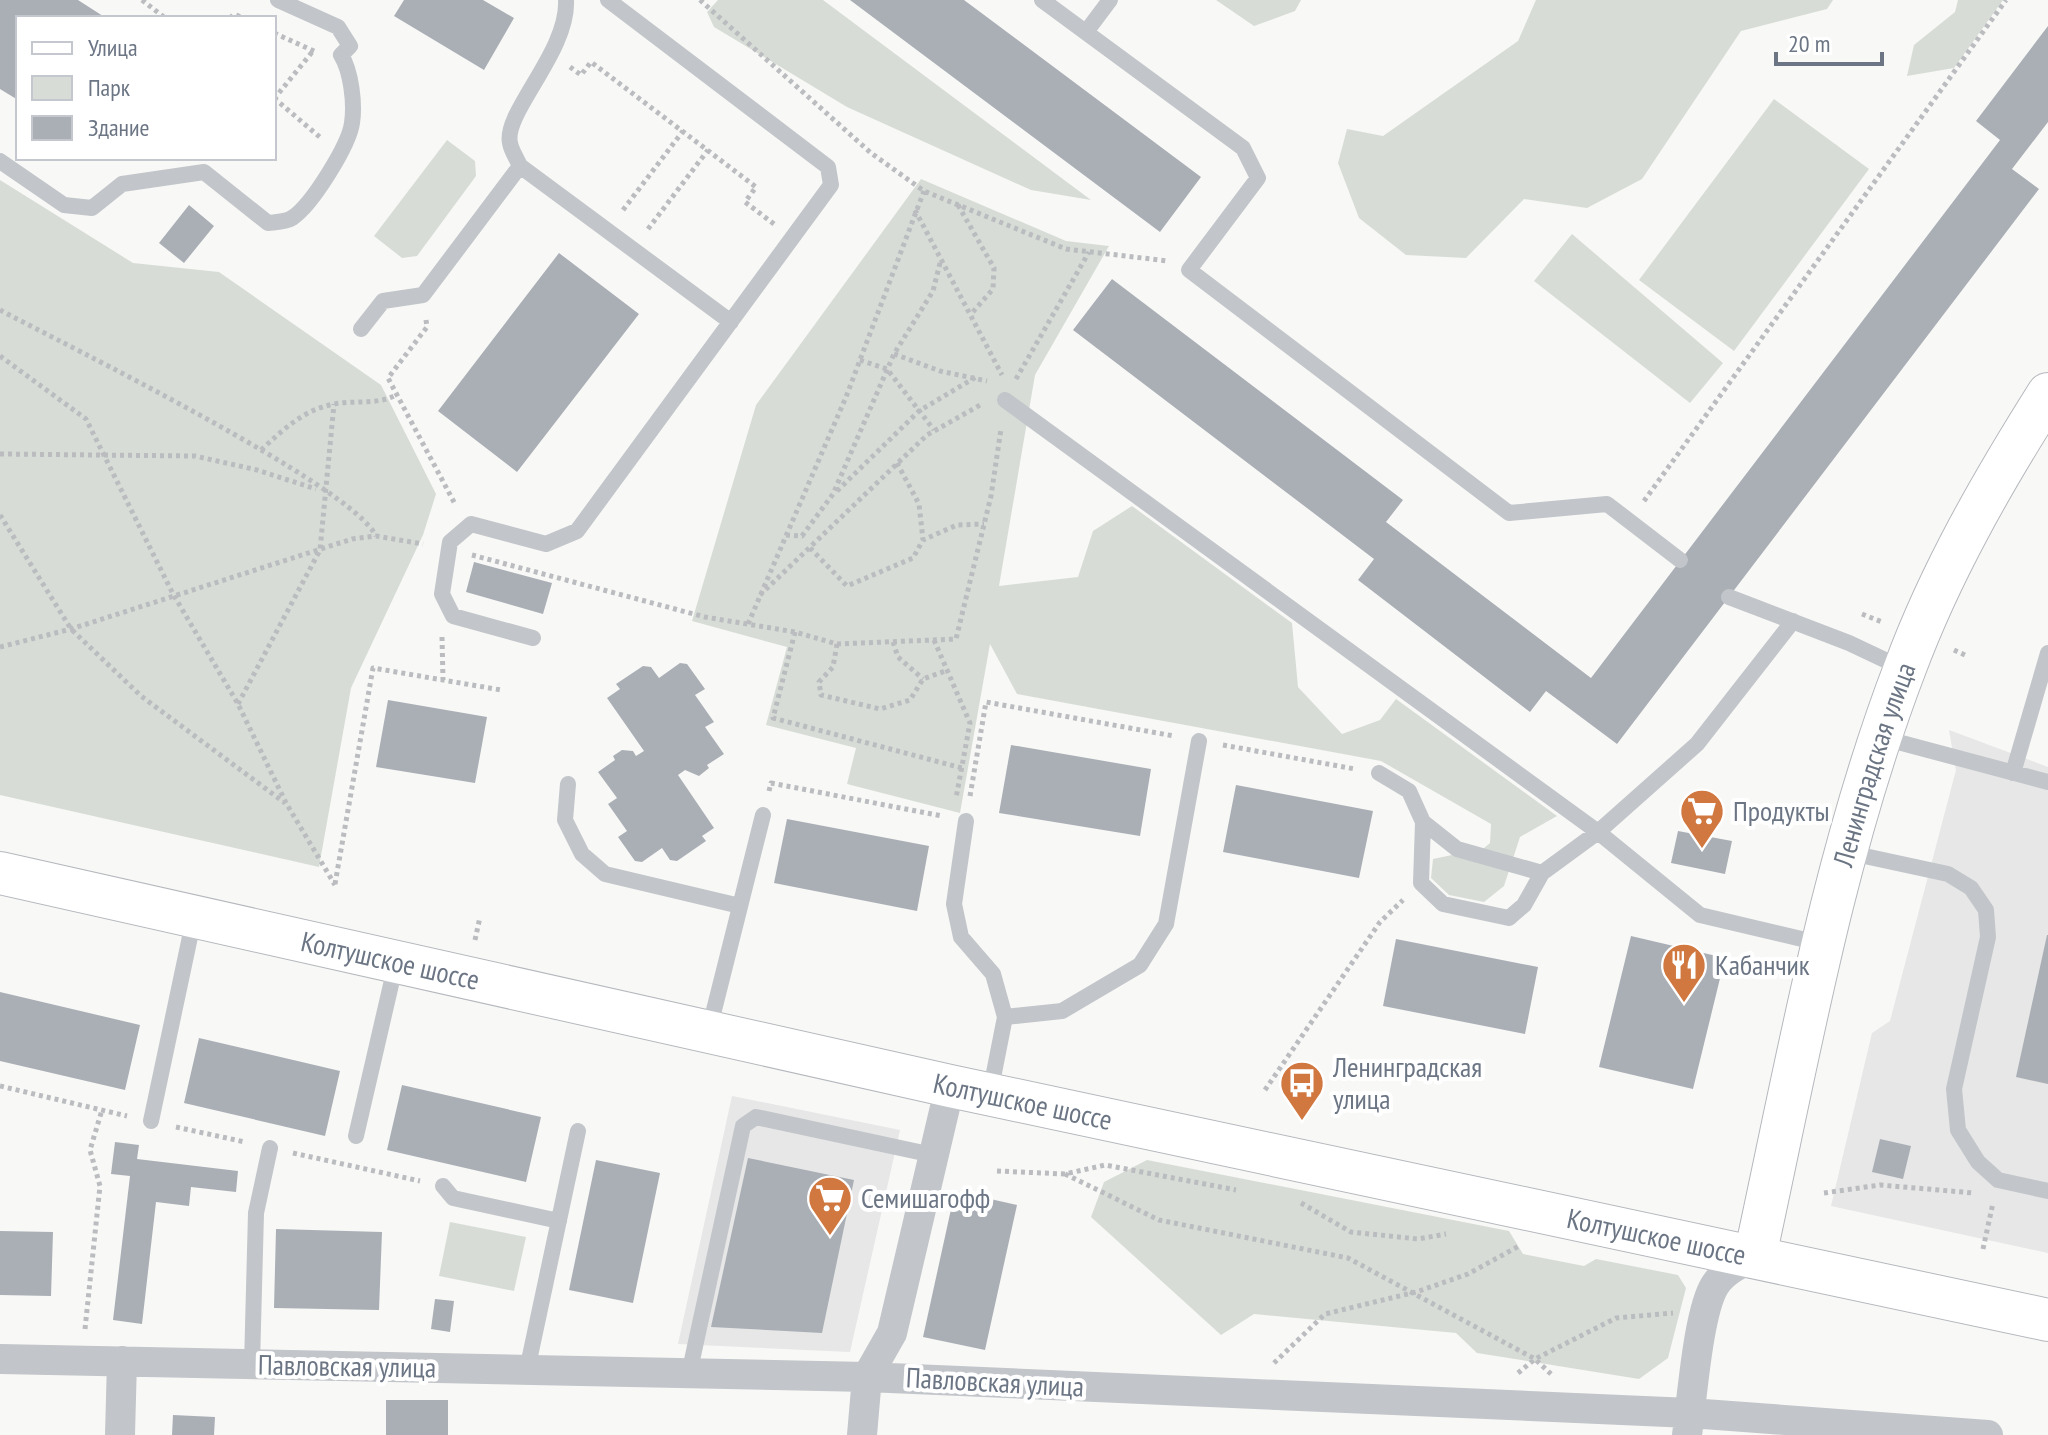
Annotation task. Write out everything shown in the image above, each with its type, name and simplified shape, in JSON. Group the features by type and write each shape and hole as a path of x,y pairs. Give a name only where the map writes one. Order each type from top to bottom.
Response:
{"main road":[{"name":"Ленинградская улица","path":"1755,1256 1846,852 1904,669 1988,488 2048,394"},
{"name":"Колтушское шоссе","path":"0,873 970,1090 2048,1320"}],"street":[{"path":"862,1435 867,1377 892,1333 933,1155 970,1090"},
{"path":"1689,1424 1705,1316 1714,1286 1732,1267 1755,1256"},
{"name":"Павловская улица","path":"0,1359 867,1377 1587,1409 1689,1424 1988,1435"},
{"path":"120,1435 122,1361"}],"lane":[{"path":"0,161 64,205 92,208 122,184 204,172 268,223 289,220 308,205 352,124 347,64 341,55 350,46 338,27 278,0"},
{"path":"566,0 553,54 515,113 509,141 520,166 731,322"},
{"path":"533,638 453,616 442,594 450,542 471,524 546,544 577,531 831,185 828,167 608,0"},
{"path":"1042,0 1243,148 1258,178 1189,270 1509,513 1607,504 1680,560"},
{"path":"1086,32 1110,0"},
{"path":"361,329 383,301 423,295 520,166"},
{"path":"1004,393 1598,832 1700,915 1825,944"},
{"path":"1729,597 1904,669"},
{"path":"1379,773 1409,791 1423,822 1421,883 1443,904 1509,918 1524,905 1542,873 1598,832 1697,744 1793,621"},
{"path":"2013,773 2048,653"},
{"path":"1881,737 2048,782"},
{"path":"1005,1017 1062,1011 1140,965 1166,924 1199,741"},
{"path":"568,784 565,820 582,854 605,874 740,906"},
{"path":"708,1032 763,815"},
{"path":"959,820 954,904 961,937 993,974 1005,1017 970,1090"},
{"path":"1423,822 1457,849 1542,873"},
{"path":"1846,852 1948,874 1971,888 1986,910 1988,937 1954,1089 1958,1130 1978,1162 1998,1180 2048,1191"},
{"path":"151,1121 195,916"},
{"path":"356,1136 396,961"},
{"path":"689,1374 743,1126 756,1117 933,1155"},
{"path":"527,1370 578,1131"},
{"path":"252,1364 256,1213 270,1148"},
{"path":"443,1186 453,1198 559,1221"}],"path":[{"path":"142,0 162,16"},
{"path":"700,0 871,153 924,191 1066,249 1171,261 1189,270"},
{"path":"1629,521 2006,0"},
{"path":"276,34 347,64"},
{"path":"276,97 313,51"},
{"path":"553,54 581,75 591,62 708,150 756,187 745,202 793,238"},
{"path":"276,101 338,152"},
{"path":"607,231 683,131"},
{"path":"633,249 708,150"},
{"path":"748,624 860,360 924,191"},
{"path":"957,204 994,268 993,289 971,314"},
{"path":"0,647 71,629 352,539 376,536 449,549 705,617 795,632 837,644 956,639 984,524 1004,393 1001,372 915,210"},
{"path":"760,595 934,430 1004,393 1089,252"},
{"path":"833,494 894,354 933,291 941,259"},
{"path":"423,295 427,327 388,378 447,494 471,524"},
{"path":"0,310 261,450 358,513 376,536"},
{"path":"894,354 940,371 976,377 1004,393"},
{"path":"0,356 86,419 173,594 238,704 286,803 335,885 373,668 501,690"},
{"path":"860,360 887,369 934,430"},
{"path":"802,536 833,494 919,411 976,377"},
{"path":"261,450 299,415 334,404 388,400 396,395"},
{"path":"238,704 320,550 334,404"},
{"path":"0,454 195,456 257,470 325,492"},
{"path":"802,536 808,549 847,586 913,558 923,540 919,504 897,463"},
{"path":"0,515 71,629 141,696 286,803"},
{"path":"923,540 957,525 984,524"},
{"path":"786,535 802,536"},
{"path":"1862,614 1895,626"},
{"path":"795,632 773,718 962,768"},
{"path":"934,640 970,723 962,768 959,820"},
{"path":"893,642 898,657 923,679"},
{"path":"837,644 833,667 819,682 821,695 880,709 910,700 923,679 948,670"},
{"path":"959,820 986,702 1379,773"},
{"path":"763,815 771,783 959,820"},
{"path":"1265,1090 1380,922 1421,883"},
{"path":"472,951 480,917"},
{"path":"0,1086 9,1090"},
{"path":"83,1361 86,1300 96,1240 100,1186 90,1150 102,1110"},
{"path":"997,1171 1065,1174 1105,1165 1240,1191"},
{"path":"1065,1174 1159,1220 1348,1258 1535,1359 1587,1409"},
{"path":"1824,1193 1880,1185 1981,1193"},
{"path":"1285,1200 1300,1203 1351,1232 1418,1239 1449,1233"},
{"path":"1983,1249 1988,1224"},
{"path":"1243,1393 1325,1314 1416,1292 1468,1274 1531,1240 1517,1238"},
{"path":"1482,1404 1535,1359 1616,1318 1686,1312"}],"shaded area":[{"path":"1949,730 2048,767 2048,1253 1831,1206 1872,1033 1890,1021 1956,770"},
{"path":"732,1096 900,1130 850,1352 678,1344"}],"green space":[{"path":"718,0 823,0 1091,200 1031,190 847,107 714,27 707,12"},
{"path":"1216,0 1301,0 1295,11 1254,26"},
{"path":"1536,0 1833,0 1827,9 1741,31 1642,179 1587,208 1524,199 1466,258 1406,255 1359,218 1338,163 1347,129 1383,136 1518,41"},
{"path":"1958,0 2003,0 1954,68 1907,76 1914,45 1955,12"},
{"path":"1774,99 1869,169 1734,351 1639,280"},
{"path":"447,140 475,161 476,176 417,256 402,258 374,236"},
{"path":"921,179 1066,241 1109,246 1035,375 999,586 1078,577 1093,531 1132,506 1292,623 1298,687 1342,734 1380,720 1396,699 1557,816 1520,837 1504,886 1484,902 1449,895 1431,878 1433,859 1452,855 1471,859 1490,843 1491,824 1381,761 1017,694 990,644 960,813 847,784 856,748 766,725 787,647 692,621 756,405"},
{"path":"0,180 133,263 219,272 381,385 436,494 423,535 351,688 319,867 0,795"},
{"path":"1572,234 1723,363 1690,403 1534,281"},
{"path":"1147,1160 1509,1231 1523,1254 1584,1266 1596,1259 1678,1275 1686,1288 1668,1358 1639,1379 1477,1353 1456,1333 1254,1314 1221,1335 1091,1217 1104,1182"},
{"path":"450,1222 526,1237 514,1291 439,1276"}],"building":[{"path":"0,0 78,0 103,16 16,16 16,99 0,89"},
{"path":"404,0 483,0 514,18 484,70 394,16"},
{"path":"850,0 964,0 1201,177 1160,232"},
{"path":"2048,26 2048,122 2012,169 2039,189 1617,744 1546,691 1530,712 1358,580 1374,559 1073,330 1112,279 1403,500 1386,522 1591,678 2000,140 1976,121"},
{"path":"189,205 214,226 184,263 159,243"},
{"path":"559,253 639,314 517,472 438,411"},
{"path":"474,562 552,583 543,614 466,592"},
{"path":"680,663 687,664 705,689 695,695 714,722 705,727 724,754 707,765 709,768 699,776 685,770 678,775 714,828 702,836 706,841 677,861 670,860 662,848 642,862 635,861 618,837 627,831 608,804 617,798 598,772 615,760 613,756 622,750 633,751 636,756 644,751 607,698 620,689 616,684 643,666 651,667 659,678"},
{"path":"388,700 487,717 475,783 376,767"},
{"path":"1011,745 1151,769 1140,836 999,813"},
{"path":"1236,785 1373,811 1359,878 1223,852"},
{"path":"787,819 929,846 917,911 774,883"},
{"name":"Продукты","path":"1678,831 1732,841 1725,874 1671,863"},
{"path":"2048,935 2048,1084 2016,1077"},
{"path":"1631,936 1725,958 1693,1089 1599,1067"},
{"path":"1396,939 1538,967 1525,1034 1383,1006"},
{"path":"0,992 140,1025 125,1090 0,1061"},
{"path":"199,1038 340,1071 325,1136 184,1103"},
{"path":"402,1085 541,1117 526,1182 387,1150"},
{"path":"1880,1139 1911,1146 1903,1179 1872,1172"},
{"path":"115,1142 139,1145 137,1159 238,1171 236,1192 191,1187 189,1206 156,1202 142,1324 113,1320 130,1176 111,1174"},
{"path":"748,1158 854,1180 822,1333 711,1327"},
{"path":"596,1160 660,1173 633,1303 569,1290"},
{"path":"955,1191 1017,1205 985,1350 923,1337"},
{"path":"276,1229 382,1232 379,1310 274,1308"},
{"path":"0,1231 53,1232 51,1296 0,1295"},
{"path":"435,1299 454,1301 450,1332 431,1329"},
{"path":"386,1400 448,1400 448,1435 386,1435"},
{"path":"173,1415 215,1417 214,1435 172,1435"}],"place":[{"name":"Продукты","path":"1702,850"},
{"name":"Кабанчик","path":"1684,1004"},
{"name":"Ленинградская улица","path":"1302,1122"},
{"name":"Семишагофф","path":"830,1237"}]}
